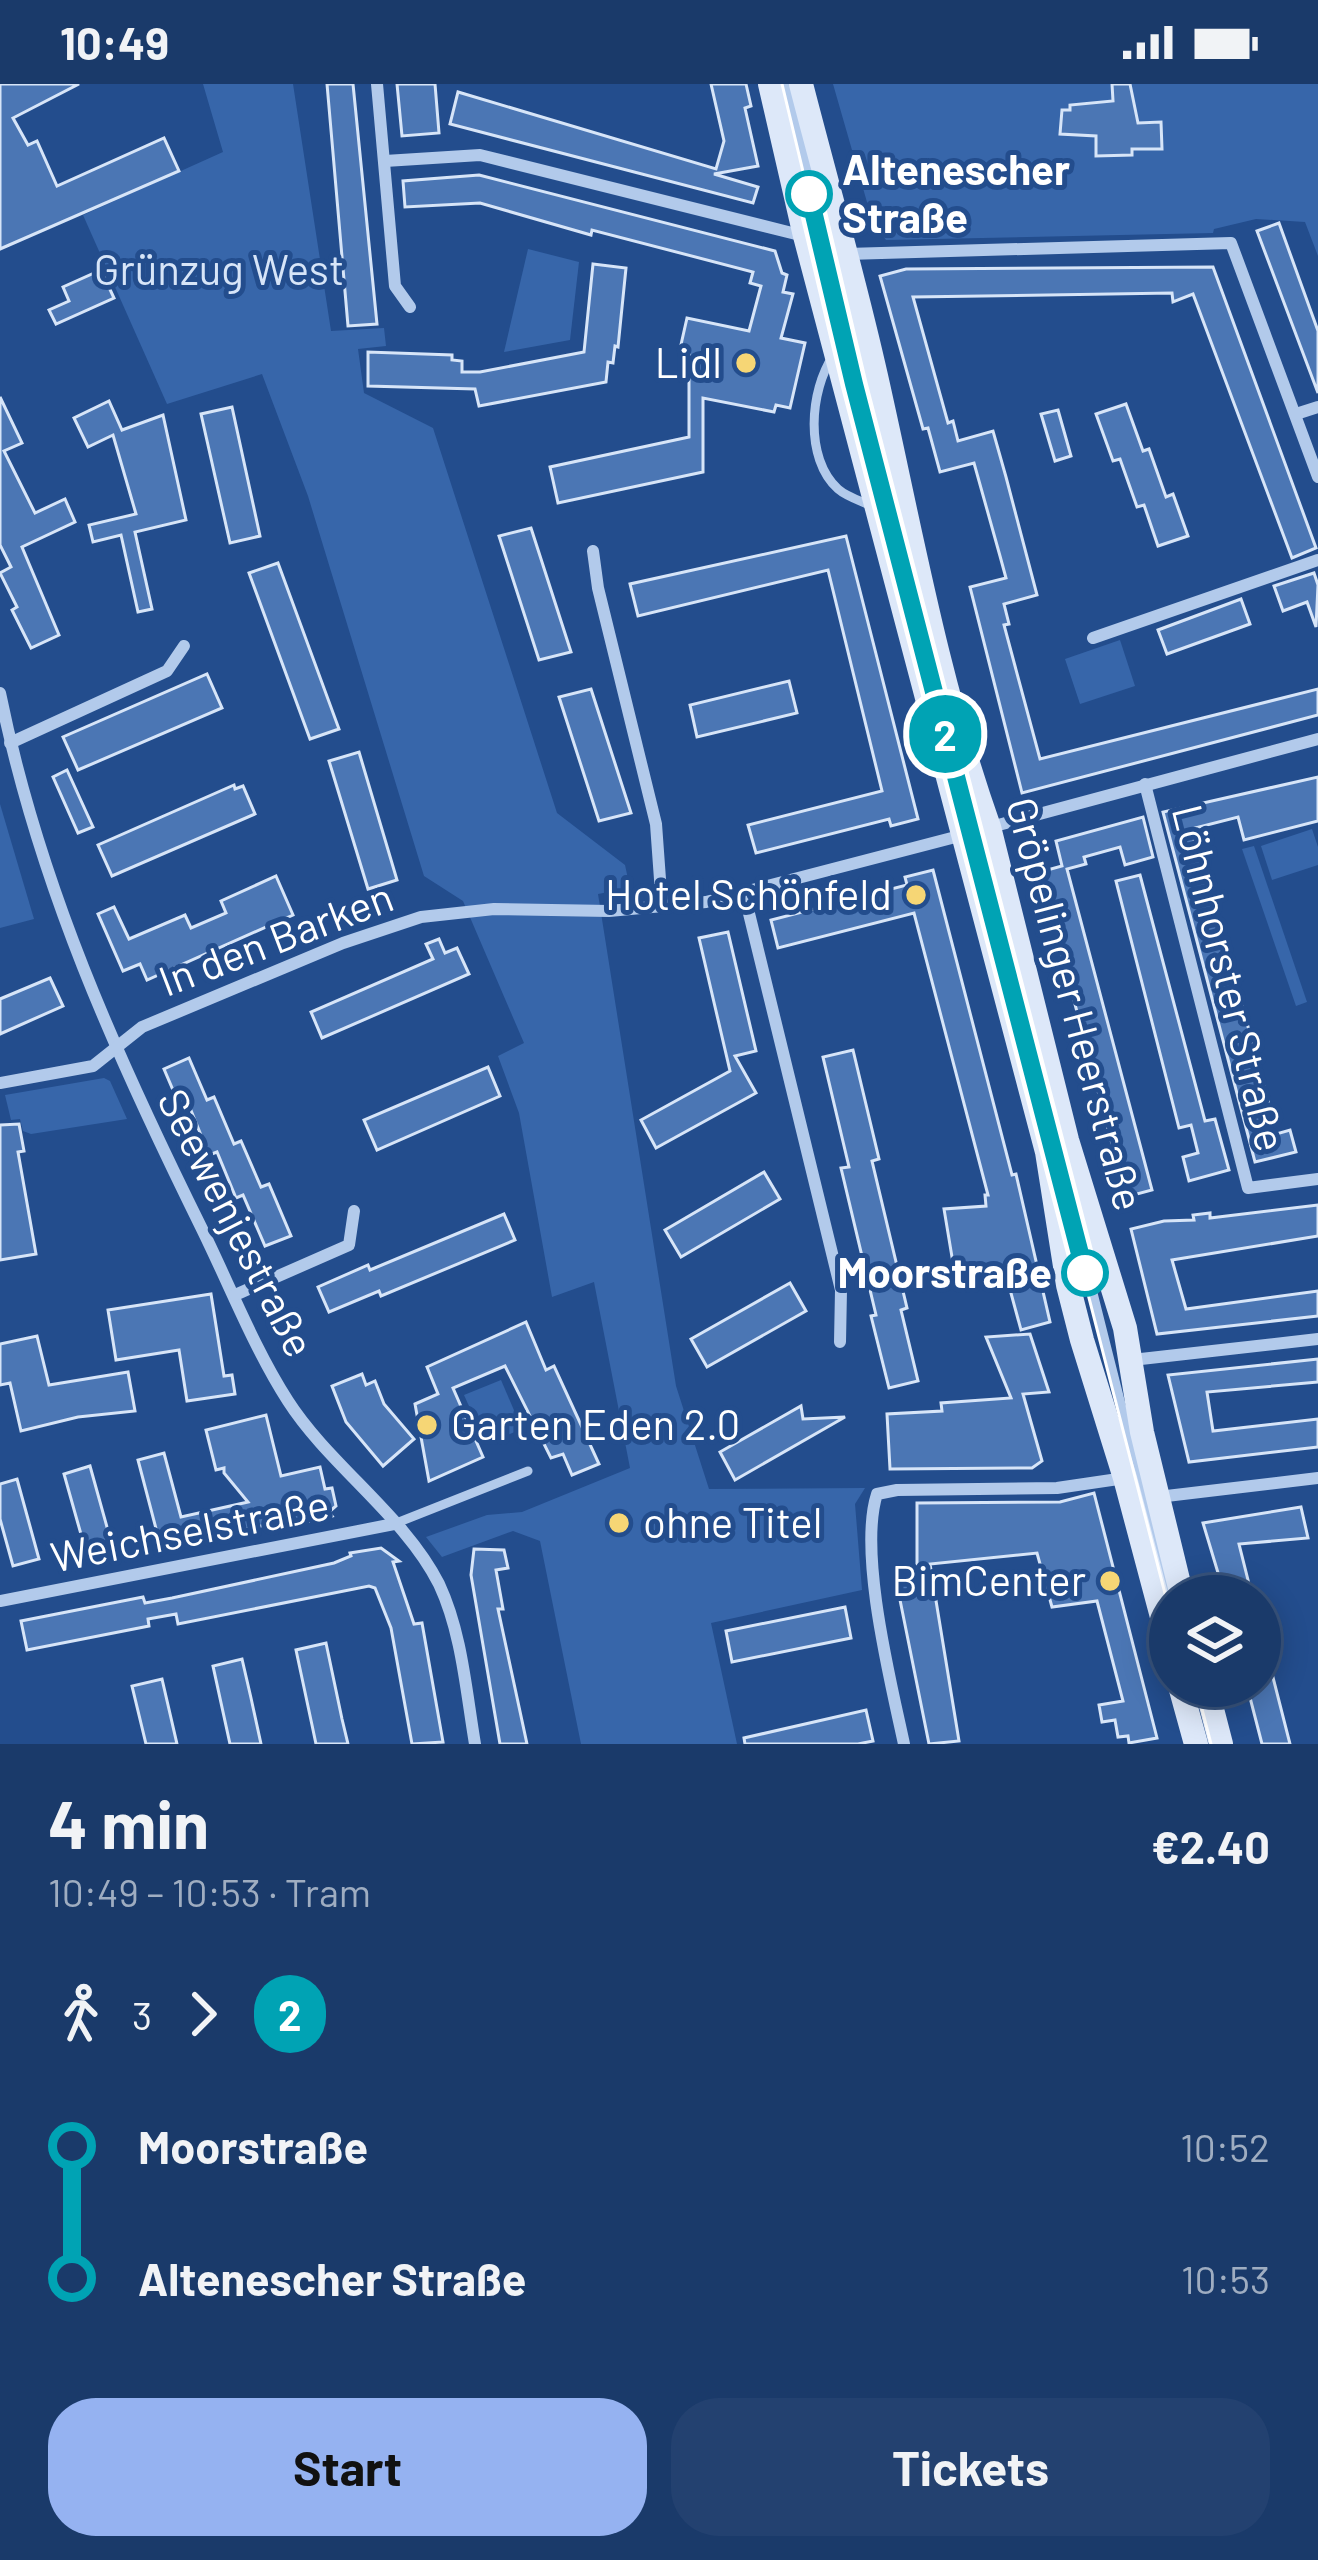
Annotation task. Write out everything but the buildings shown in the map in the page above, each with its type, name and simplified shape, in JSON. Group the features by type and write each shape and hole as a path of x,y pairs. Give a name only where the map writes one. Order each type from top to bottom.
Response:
{"main road":[{"name":"Gröpelinger Heerstraße","path":"770,84 877,507 1067,1140 1177,1575"},
{"name":"Gröpelinger Heerstraße","path":"801,84 847,254 901,504 971,778 975,831 1047,1152 1068,1285 1151,1575"},
{"path":"1186,1707 1196,1744"},
{"path":"1211,1707 1220,1744"}],"street":[{"path":"377,84 395,286 410,308"},
{"path":"385,161 480,154 806,236"},
{"path":"847,254 1231,243 1318,477"},
{"path":"1296,414 1318,406"},
{"path":"593,551 656,824 662,907"},
{"path":"1093,638 1318,560"},
{"path":"10,743 166,671 184,646"},
{"name":"Seewenjestraße","path":"0,693 10,743 75,955 128,1081 289,1402 436,1579 453,1617 475,1744"},
{"name":"In den Barken","path":"0,1083 93,1066 158,1021 343,943 421,917 494,910 662,907 745,893 1318,739"},
{"name":"Löhnhorster Straße","path":"1145,784 1248,1188 1318,1179"},
{"path":"745,893 841,1290 840,1342"},
{"path":"235,1295 349,1245 354,1211"},
{"path":"1122,1365 1318,1339"},
{"path":"904,1744 879,1616 872,1527 877,1494 1057,1489 1125,1478"},
{"path":"1157,1498 1318,1478"},
{"name":"Weichselstraße","path":"0,1601 394,1524"}],"lane":[{"path":"786,84 862,400 1064,1178 1122,1365 1165,1575"},
{"path":"836,352 820,375 815,398 818,452 835,488 877,507"},
{"path":"1047,1152 1064,1178"},
{"path":"1104,1407 1122,1365"},
{"path":"394,1524 528,1471"},
{"path":"1198,1707 1208,1744"}],"green space":[{"name":"Grünzug West","path":"203,84 293,84 331,331 384,328 386,346 358,349 364,393 433,428 557,813 625,865 630,888 598,894 676,1386 709,1489 865,1488 855,1504 862,1590 711,1623 737,1744 581,1744 540,1541 513,1531 442,1557 426,1537 487,1515 522,1512 630,1468 594,1282 552,1297 519,1113 498,1056 524,1043 463,901 424,876 308,496 262,374 167,404 83,215 223,152"},
{"path":"833,84 1318,84 1318,256 1305,222 1256,219 1213,233 886,240 873,223"},
{"path":"528,249 579,262 570,340 504,352"},
{"path":"1120,640 1135,686 1080,704 1065,659"},
{"path":"0,804 34,919 0,928"},
{"path":"1312,829 1318,865 1272,880 1261,846"},
{"path":"1254,846 1307,1002 1296,1006 1242,849"},
{"path":"104,1078 110,1081 127,1119 31,1134 23,1131 20,1119 11,1120 5,1095"},
{"path":"501,1380 522,1429 486,1444 464,1395"}],"tram line":[{"path":"782,84 854,384 1160,1575"},
{"name":"2","path":"809,194 1085,1273"},
{"path":"1201,1707 1211,1744"}],"place":[{"name":"Altenescher Straße","path":"809,194"},
{"name":"Lidl","path":"746,363"},
{"name":"Hotel Schönfeld","path":"916,895"},
{"name":"Moorstraße","path":"1085,1273"},
{"name":"Garten Eden 2.0","path":"427,1425"},
{"name":"ohne Titel","path":"619,1523"},
{"name":"BimCenter","path":"1110,1581"}]}
